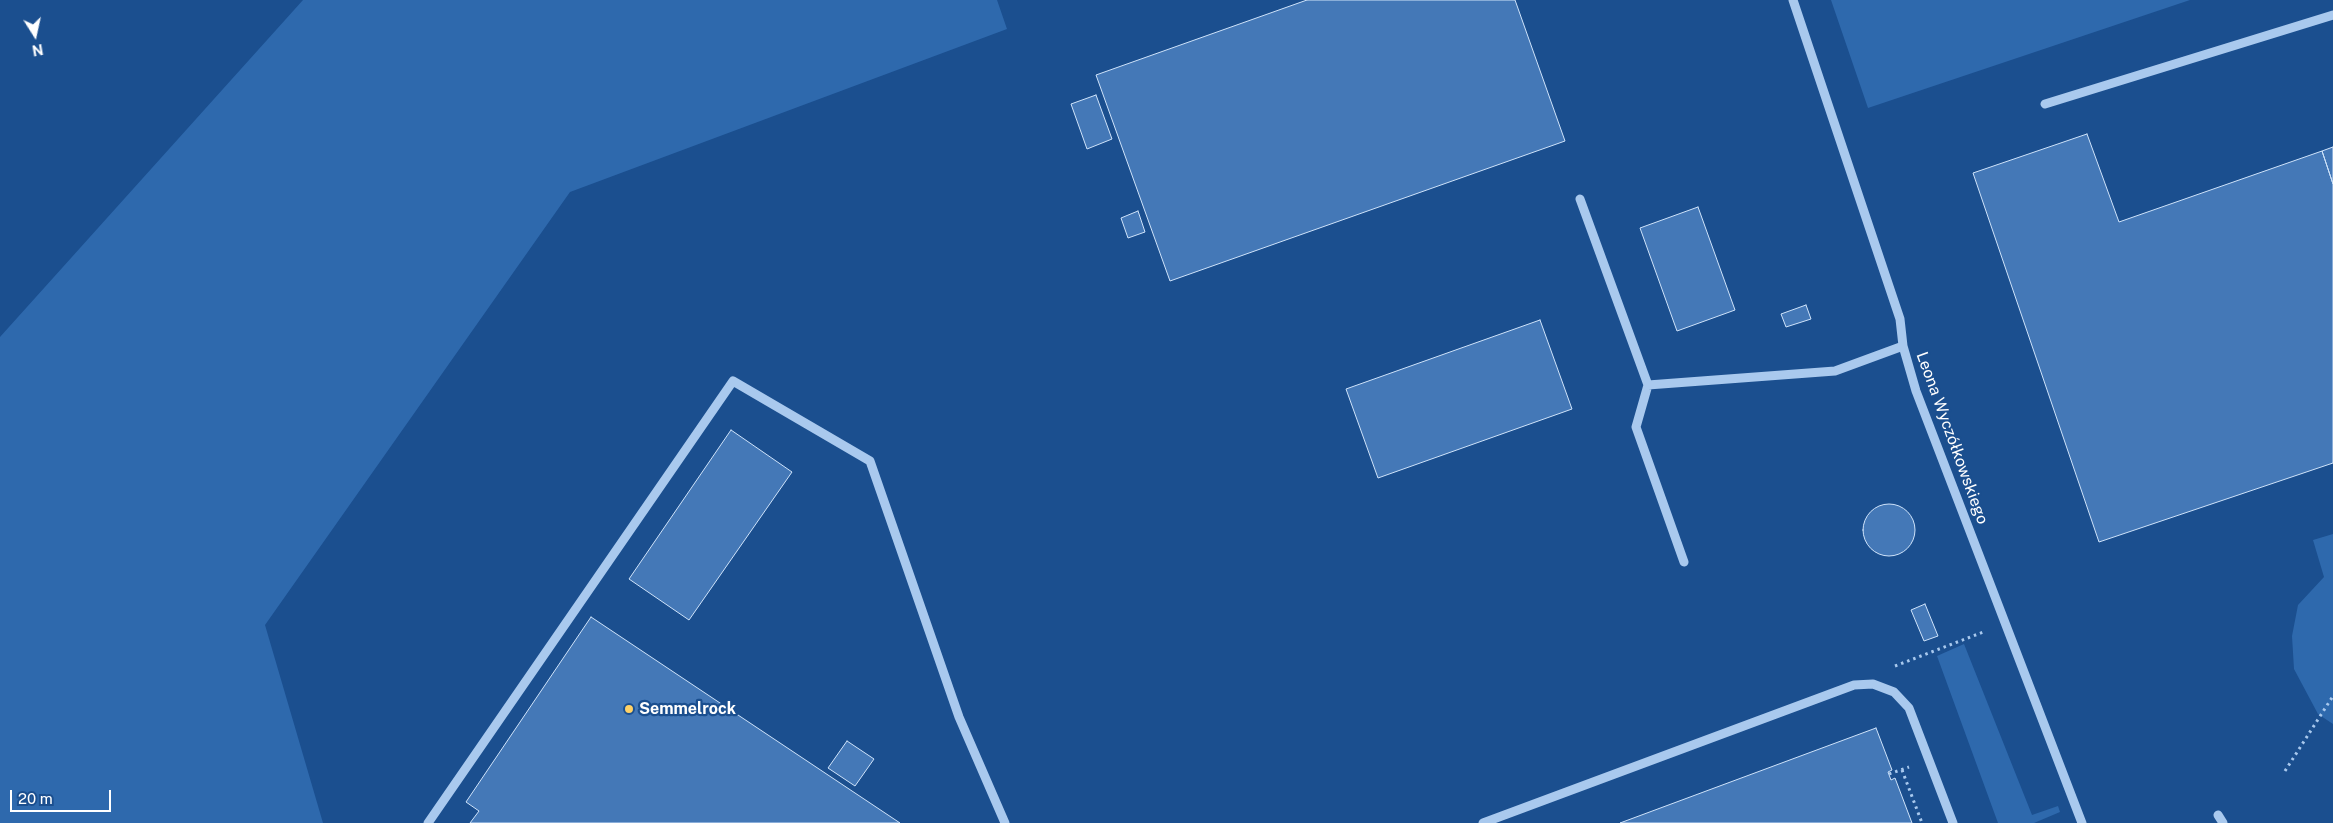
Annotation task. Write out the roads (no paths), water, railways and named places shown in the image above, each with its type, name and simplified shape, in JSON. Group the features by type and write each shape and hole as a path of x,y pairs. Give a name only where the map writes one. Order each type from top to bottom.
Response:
{"lane":[{"name":"Leona Wyczółkowskiego","path":"1793,0 1900,319 1903,346 1916,391 2082,823"},
{"path":"2045,104 2333,15"},
{"path":"1580,199 1648,385 1636,427 1684,562"},
{"path":"1648,385 1835,371 1903,346"},
{"path":"428,823 733,381 870,461 958,717 1005,823"},
{"path":"1483,823 1854,685 1873,684 1894,692 1909,708 1953,823"},
{"path":"2218,814 2223,823"}],"place":[{"name":"Semmelrock","path":"629,709"}]}
